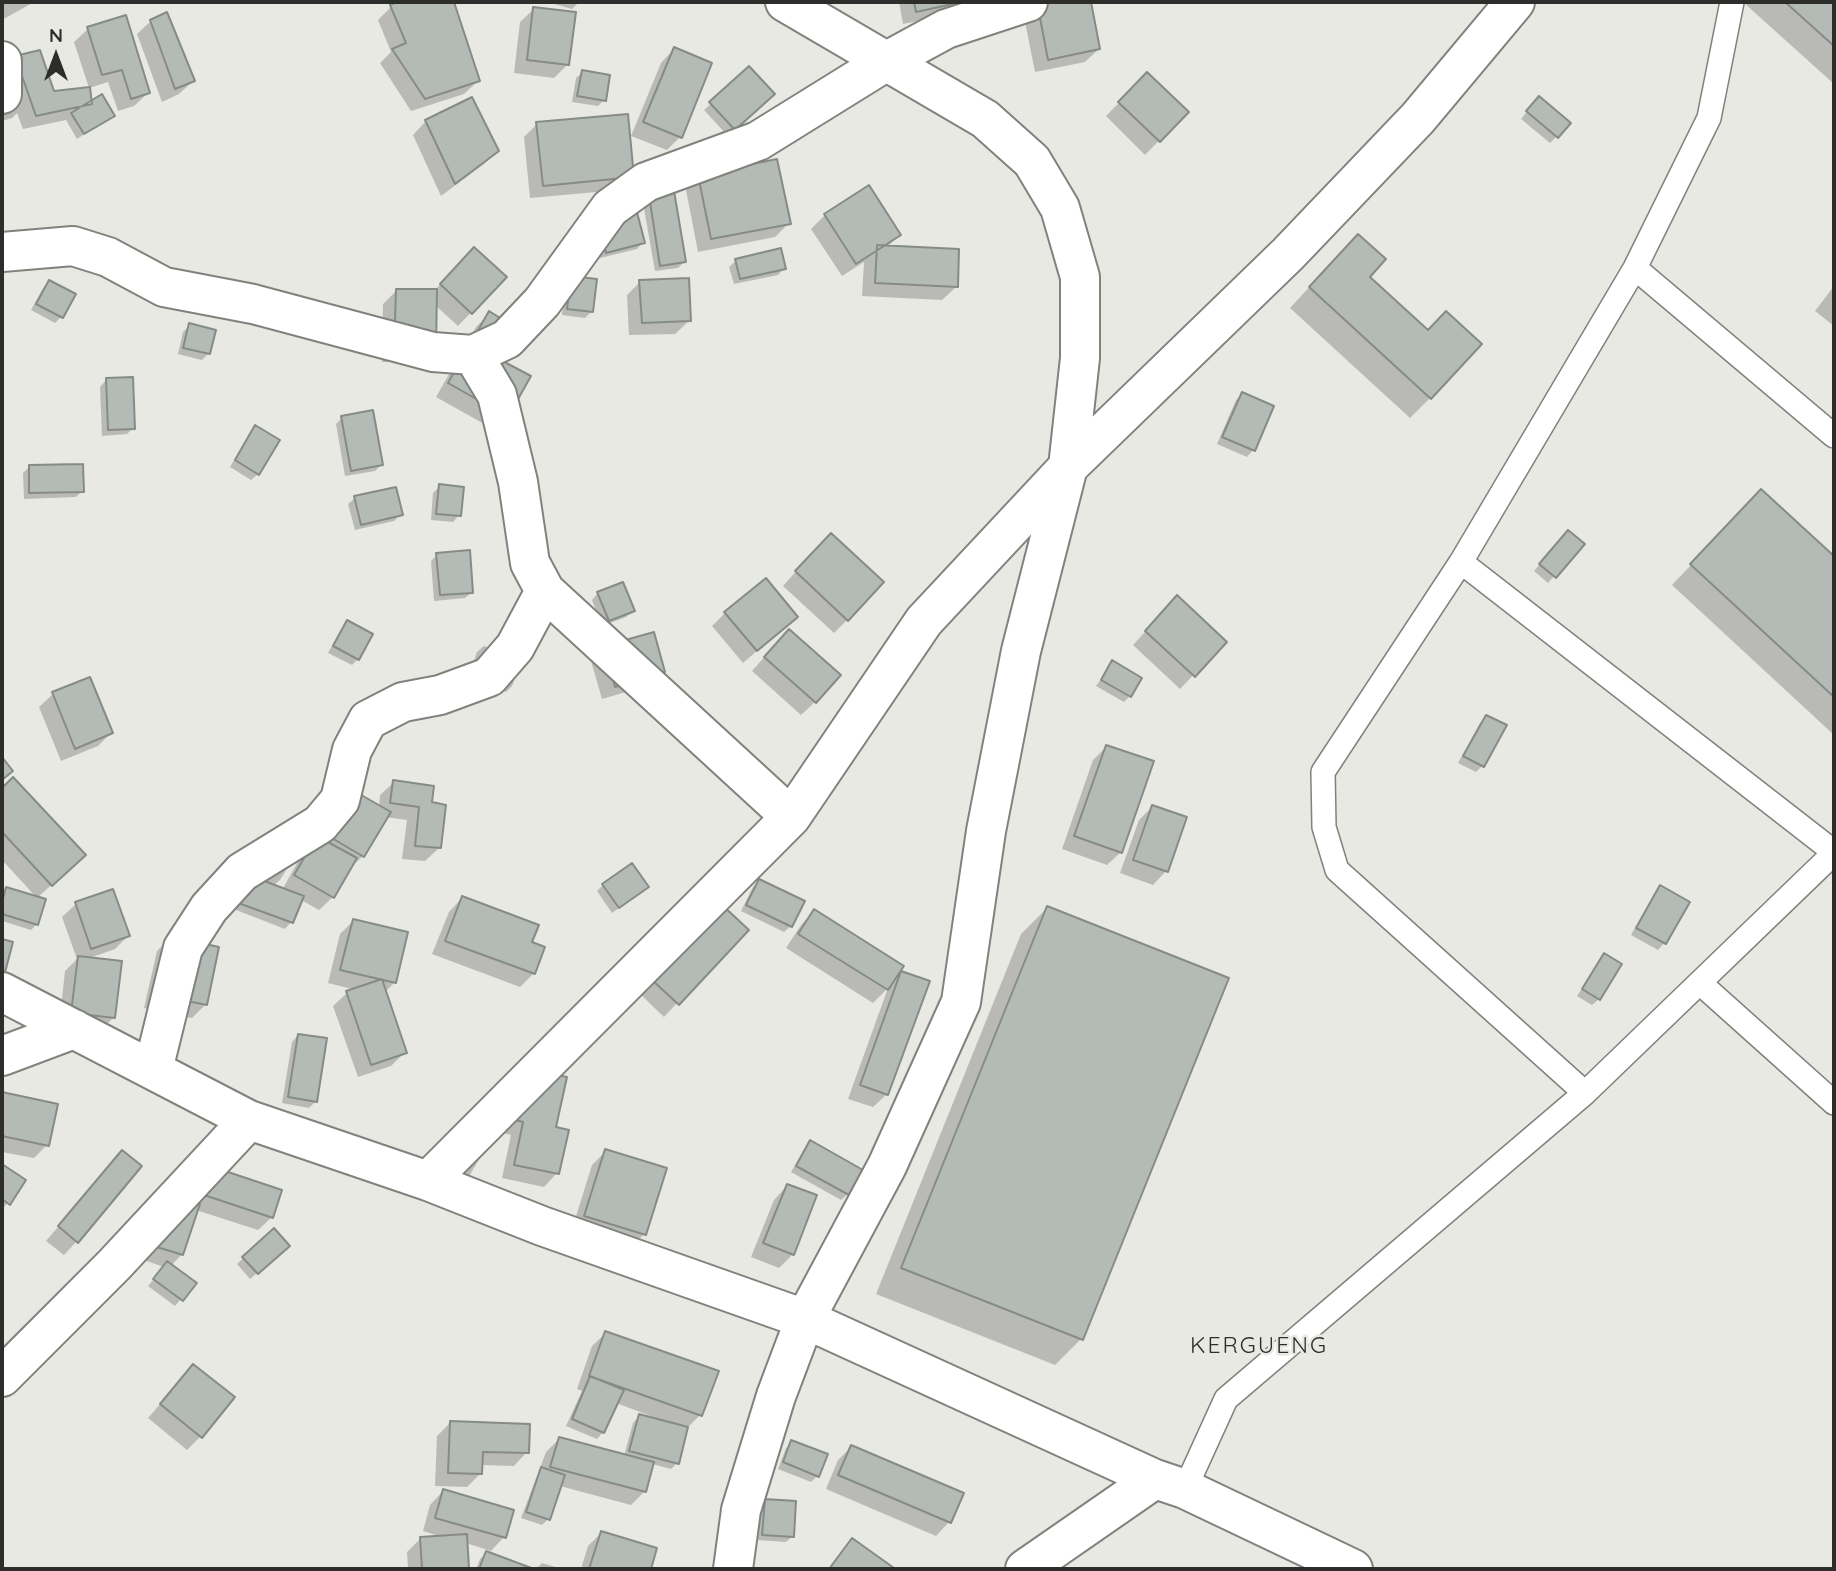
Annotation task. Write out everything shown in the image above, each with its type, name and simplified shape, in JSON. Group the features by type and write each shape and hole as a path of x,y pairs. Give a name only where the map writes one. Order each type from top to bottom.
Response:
{"street":[{"path":"733,1569 741,1510 776,1396 805,1319 887,1166 961,1002 986,831 1021,650 1068,467 1080,358 1080,277 1060,208 1032,161 985,119 785,2"},
{"path":"2,252 73,246 108,257 164,287 253,304 433,352 473,355 507,339 542,302 610,208 646,182 758,141 887,61 946,29 1028,2"},
{"path":"428,1181 792,817 924,621 1068,467 1297,244 1418,118 1515,2"},
{"path":"2,61 2,94"},
{"path":"473,355 496,395 518,482 530,563 545,591 792,817"},
{"path":"153,1070 183,948 209,908 242,872 320,824 340,800 352,750 368,720 403,702 440,695 489,677 516,647 545,591"},
{"path":"2,992 249,1120 428,1181 542,1226 805,1319 1353,1569"},
{"path":"2,1056 74,1029"},
{"path":"2,1377 114,1265 249,1120"},
{"path":"1025,1569 1170,1484"}],"lane":[{"path":"1585,1093 1337,870 1324,827 1322,772 1461,562 1635,268 1709,118 1732,2"},
{"path":"1635,268 1834,436"},
{"path":"1170,1484 1226,1399 1585,1093 1834,853 1461,562"},
{"path":"1700,983 1834,1103"}],"building":[{"path":"396,2 454,2 480,81 425,99 392,49 406,43 390,5"},
{"path":"914,2 953,2 953,4 916,12"},
{"path":"1037,2 1091,2 1100,49 1048,60"},
{"path":"1785,2 1834,2 1834,46"},
{"path":"533,7 576,12 569,65 527,60"},
{"path":"167,12 195,81 175,89 150,20"},
{"path":"126,15 150,93 131,99 122,70 102,75 87,27"},
{"path":"674,47 712,63 682,138 643,122"},
{"path":"40,50 54,91 90,87 92,104 36,116 15,56"},
{"path":"749,66 775,94 735,130 709,102"},
{"path":"582,70 610,75 606,101 577,96"},
{"path":"1147,72 1189,112 1160,142 1118,102"},
{"path":"102,94 115,116 84,134 71,113"},
{"path":"1539,96 1571,123 1558,138 1526,111"},
{"path":"472,97 499,151 455,184 425,120"},
{"path":"628,114 634,177 543,186 536,122"},
{"path":"777,159 791,224 711,239 698,175"},
{"path":"673,185 686,262 660,266 648,189"},
{"path":"869,185 901,235 856,264 824,214"},
{"path":"633,197 645,243 606,253 595,206"},
{"path":"1358,234 1386,259 1370,277 1428,330 1446,311 1482,344 1431,399 1309,287"},
{"path":"877,245 959,249 958,287 875,283"},
{"path":"474,247 507,277 472,314 440,284"},
{"path":"781,248 786,269 740,279 735,259"},
{"path":"571,276 597,279 593,312 567,309"},
{"path":"689,278 691,321 642,323 639,280"},
{"path":"49,280 76,294 63,318 36,304"},
{"path":"396,289 437,289 436,350 394,349"},
{"path":"489,311 513,326 495,357 531,376 508,417 448,383"},
{"path":"189,323 216,330 210,354 183,348"},
{"path":"133,377 135,429 108,430 106,378"},
{"path":"1242,392 1274,406 1255,451 1222,437"},
{"path":"373,410 383,465 351,471 341,416"},
{"path":"255,425 280,440 259,475 235,460"},
{"path":"83,464 84,492 29,493 29,465"},
{"path":"439,484 464,487 461,516 436,514"},
{"path":"396,487 403,515 361,525 354,496"},
{"path":"1761,489 1834,556 1834,697 1690,564"},
{"path":"1568,530 1585,544 1556,578 1539,564"},
{"path":"831,533 884,582 848,621 795,571"},
{"path":"470,550 473,593 440,595 436,553"},
{"path":"766,578 798,617 757,651 724,612"},
{"path":"623,582 635,611 609,621 597,592"},
{"path":"1177,595 1227,642 1195,677 1145,631"},
{"path":"347,620 373,634 359,660 333,646"},
{"path":"789,629 841,675 816,703 764,657"},
{"path":"654,632 665,672 615,687 604,646"},
{"path":"1112,660 1142,678 1131,697 1101,680"},
{"path":"90,677 113,733 75,749 52,692"},
{"path":"1486,715 1507,725 1484,767 1463,756"},
{"path":"1106,745 1154,761 1122,853 1074,836"},
{"path":"2,757 13,771 2,780"},
{"path":"13,777 86,855 52,886 2,832 2,788"},
{"path":"393,780 434,786 432,802 446,805 441,848 415,846 419,807 390,803"},
{"path":"356,792 391,812 364,857 330,837"},
{"path":"1152,805 1187,817 1168,872 1133,860"},
{"path":"317,836 357,858 334,898 294,875"},
{"path":"632,863 649,887 619,908 602,884"},
{"path":"251,876 304,896 293,923 241,904"},
{"path":"759,879 805,901 792,927 746,905"},
{"path":"1660,885 1690,902 1666,944 1636,928"},
{"path":"6,887 46,899 38,925 2,914"},
{"path":"113,889 130,936 91,949 75,902"},
{"path":"462,896 539,925 532,942 545,947 535,974 445,941"},
{"path":"721,904 749,930 679,1005 651,979"},
{"path":"1047,906 1229,978 1083,1340 901,1268"},
{"path":"814,909 904,966 888,990 798,934"},
{"path":"353,919 408,932 396,983 340,970"},
{"path":"169,936 219,947 207,1005 157,995"},
{"path":"2,939 13,942 3,980 2,980"},
{"path":"1604,953 1622,964 1600,1000 1582,989"},
{"path":"78,956 122,961 115,1018 71,1013"},
{"path":"901,971 930,981 888,1095 860,1085"},
{"path":"382,979 407,1053 371,1065 346,991"},
{"path":"298,1034 327,1038 317,1102 288,1097"},
{"path":"518,1067 567,1077 556,1127 569,1130 559,1174 514,1165 523,1122 507,1118"},
{"path":"2,1092 58,1104 49,1146 2,1136"},
{"path":"810,1140 863,1170 849,1195 796,1166"},
{"path":"605,1149 667,1168 646,1235 584,1216"},
{"path":"122,1150 142,1166 78,1243 58,1226"},
{"path":"2,1164 26,1180 10,1205 2,1199"},
{"path":"213,1167 282,1190 273,1218 204,1195"},
{"path":"787,1184 817,1195 794,1255 763,1243"},
{"path":"162,1193 200,1204 183,1255 147,1244"},
{"path":"274,1228 290,1246 258,1274 242,1257"},
{"path":"167,1261 197,1283 183,1301 153,1279"},
{"path":"605,1331 719,1371 702,1416 589,1376"},
{"path":"193,1364 235,1397 202,1438 160,1404"},
{"path":"590,1376 624,1390 604,1433 572,1419"},
{"path":"639,1414 688,1427 679,1464 629,1451"},
{"path":"450,1421 530,1424 529,1453 483,1452 482,1474 448,1473"},
{"path":"559,1437 654,1462 646,1492 550,1467"},
{"path":"791,1440 828,1454 819,1477 783,1462"},
{"path":"851,1445 964,1493 951,1523 838,1475"},
{"path":"541,1467 565,1475 550,1520 526,1512"},
{"path":"443,1489 514,1510 506,1538 435,1518"},
{"path":"765,1499 796,1501 794,1537 762,1535"},
{"path":"601,1531 657,1548 651,1569 589,1569"},
{"path":"467,1534 469,1569 422,1569 420,1537"},
{"path":"852,1538 894,1568 829,1569"},
{"path":"486,1551 534,1569 479,1569"}],"district":[{"name":"KERGUENG","path":"1259,1346"}]}
